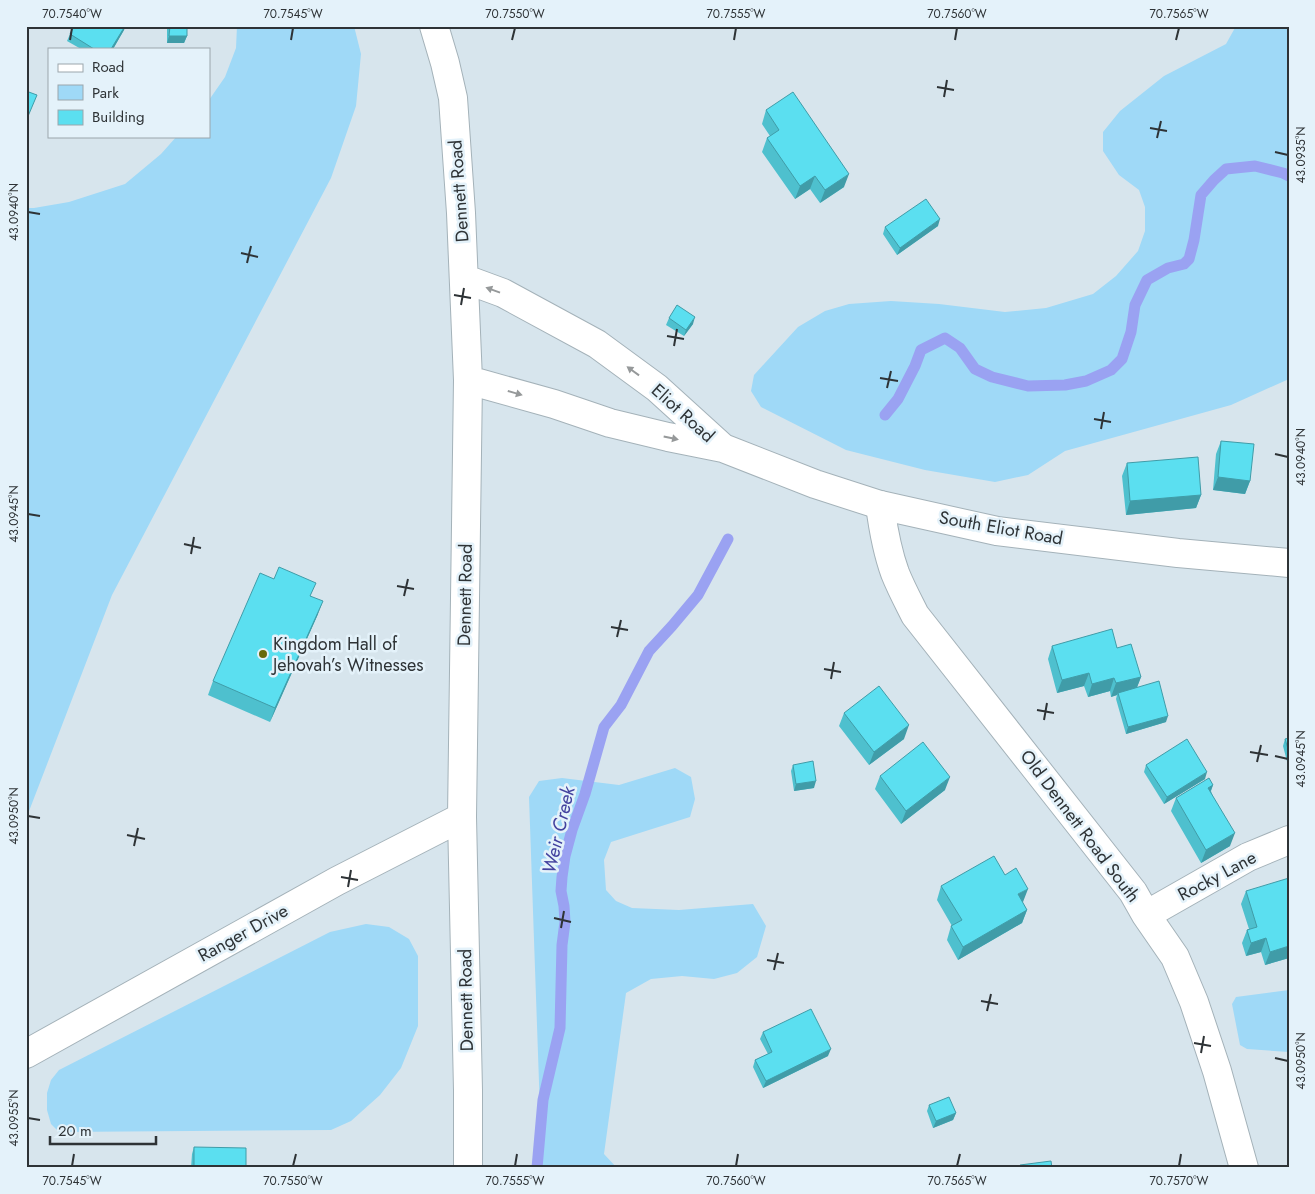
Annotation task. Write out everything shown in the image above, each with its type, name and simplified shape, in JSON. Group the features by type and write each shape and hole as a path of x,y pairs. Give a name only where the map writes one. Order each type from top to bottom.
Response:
{"street":[{"name":"Dennett Road","path":"434,26 453,98 465,279 468,380 462,817 468,1168"},
{"name":"Eliot Road","path":"465,279 503,293 596,344 657,388 723,448"},
{"name":"Eliot Road","path":"468,380 554,404 610,423 723,448"},
{"name":"South Eliot Road","path":"723,448 815,484 880,505 997,531 1289,563"},
{"name":"Old Dennett Road South","path":"880,505 885,539 894,572 915,615 1133,892 1146,915 1175,957 1194,1002 1217,1071 1244,1168"},
{"name":"Ranger Drive","path":"26,1054 337,881 462,817"},
{"name":"Rocky Lane","path":"1146,915 1248,858 1289,840"}],"green space":[{"path":"237,26 354,26 361,54 356,106 331,178 112,595 26,819 26,208 69,202 125,184 161,154 175,138 210,138 210,99 225,77 236,48"},
{"path":"1236,26 1289,26 1289,379 1231,405 1065,451 1028,475 995,482 925,470 846,450 761,407 751,391 754,375 798,327 825,311 849,304 891,301 939,304 1005,312 1046,308 1093,294 1116,276 1138,251 1145,231 1145,207 1139,190 1119,175 1103,151 1103,132 1120,111 1164,76 1226,44"},
{"path":"675,768 691,777 695,799 690,817 611,842 604,860 606,890 616,901 632,908 679,910 753,904 766,926 757,957 737,973 714,979 682,976 651,979 626,993 604,1154 617,1168 542,1168 529,797 539,781 562,778 619,785"},
{"path":"366,924 389,927 409,939 418,956 418,1026 401,1068 380,1095 351,1121 331,1130 59,1132 51,1124 47,1110 47,1093 51,1080 59,1070 330,932"},
{"path":"1289,990 1289,1052 1247,1049 1240,1045 1232,1004 1236,997"}],"building":[{"path":"74,26 125,26 112,48 92,48 70,34"},
{"path":"170,26 187,26 187,36 169,36"},
{"path":"26,91 37,95 26,121"},
{"path":"793,92 849,174 825,190 815,176 800,186 767,138 779,130 766,110"},
{"path":"926,199 940,219 900,248 885,227"},
{"path":"677,305 695,317 686,330 669,318"},
{"path":"1221,441 1254,444 1250,481 1218,477"},
{"path":"1198,457 1201,495 1130,501 1127,463"},
{"name":"Kingdom Hall of Jehovah’s Witnesses","path":"279,567 316,583 310,596 323,601 275,708 213,681 260,573 274,579"},
{"path":"1112,629 1117,648 1131,644 1141,677 1116,683 1114,678 1092,684 1089,673 1062,680 1052,646"},
{"path":"1159,681 1168,716 1128,727 1118,693"},
{"path":"879,686 909,725 874,752 844,713"},
{"path":"1289,738 1289,752 1285,739"},
{"path":"1187,739 1207,772 1167,797 1146,765"},
{"path":"923,742 950,777 906,811 880,776"},
{"path":"813,761 816,781 796,784 793,765"},
{"path":"1209,778 1213,785 1208,788 1235,833 1206,850 1176,798"},
{"path":"994,856 1005,875 1016,868 1028,889 1018,894 1027,910 963,947 951,926 962,920 941,886"},
{"path":"1289,878 1289,946 1270,952 1266,938 1251,943 1247,930 1257,927 1246,891"},
{"path":"811,1009 831,1049 766,1081 755,1060 772,1052 763,1032"},
{"path":"949,1097 956,1113 936,1121 929,1105"},
{"path":"194,1147 246,1148 246,1168 194,1168"},
{"path":"1051,1161 1052,1168 1020,1168 1020,1165"}],"waterway":[{"name":"Weir Creek","path":"885,415 898,399 921,350 945,338 960,348 975,369 992,377 1028,386 1065,385 1086,381 1111,370 1122,359 1131,332 1135,305 1147,280 1168,268 1184,264 1189,259 1201,195 1214,180 1226,169 1255,166 1289,176"},
{"name":"Weir Creek","path":"537,1168 543,1100 560,1028 562,945 565,922 561,891 565,856 572,830 585,794 604,727 621,705 649,651 698,595 728,539"}],"place":[{"name":"Kingdom Hall of Jehovah’s Witnesses","path":"263,654"}]}
